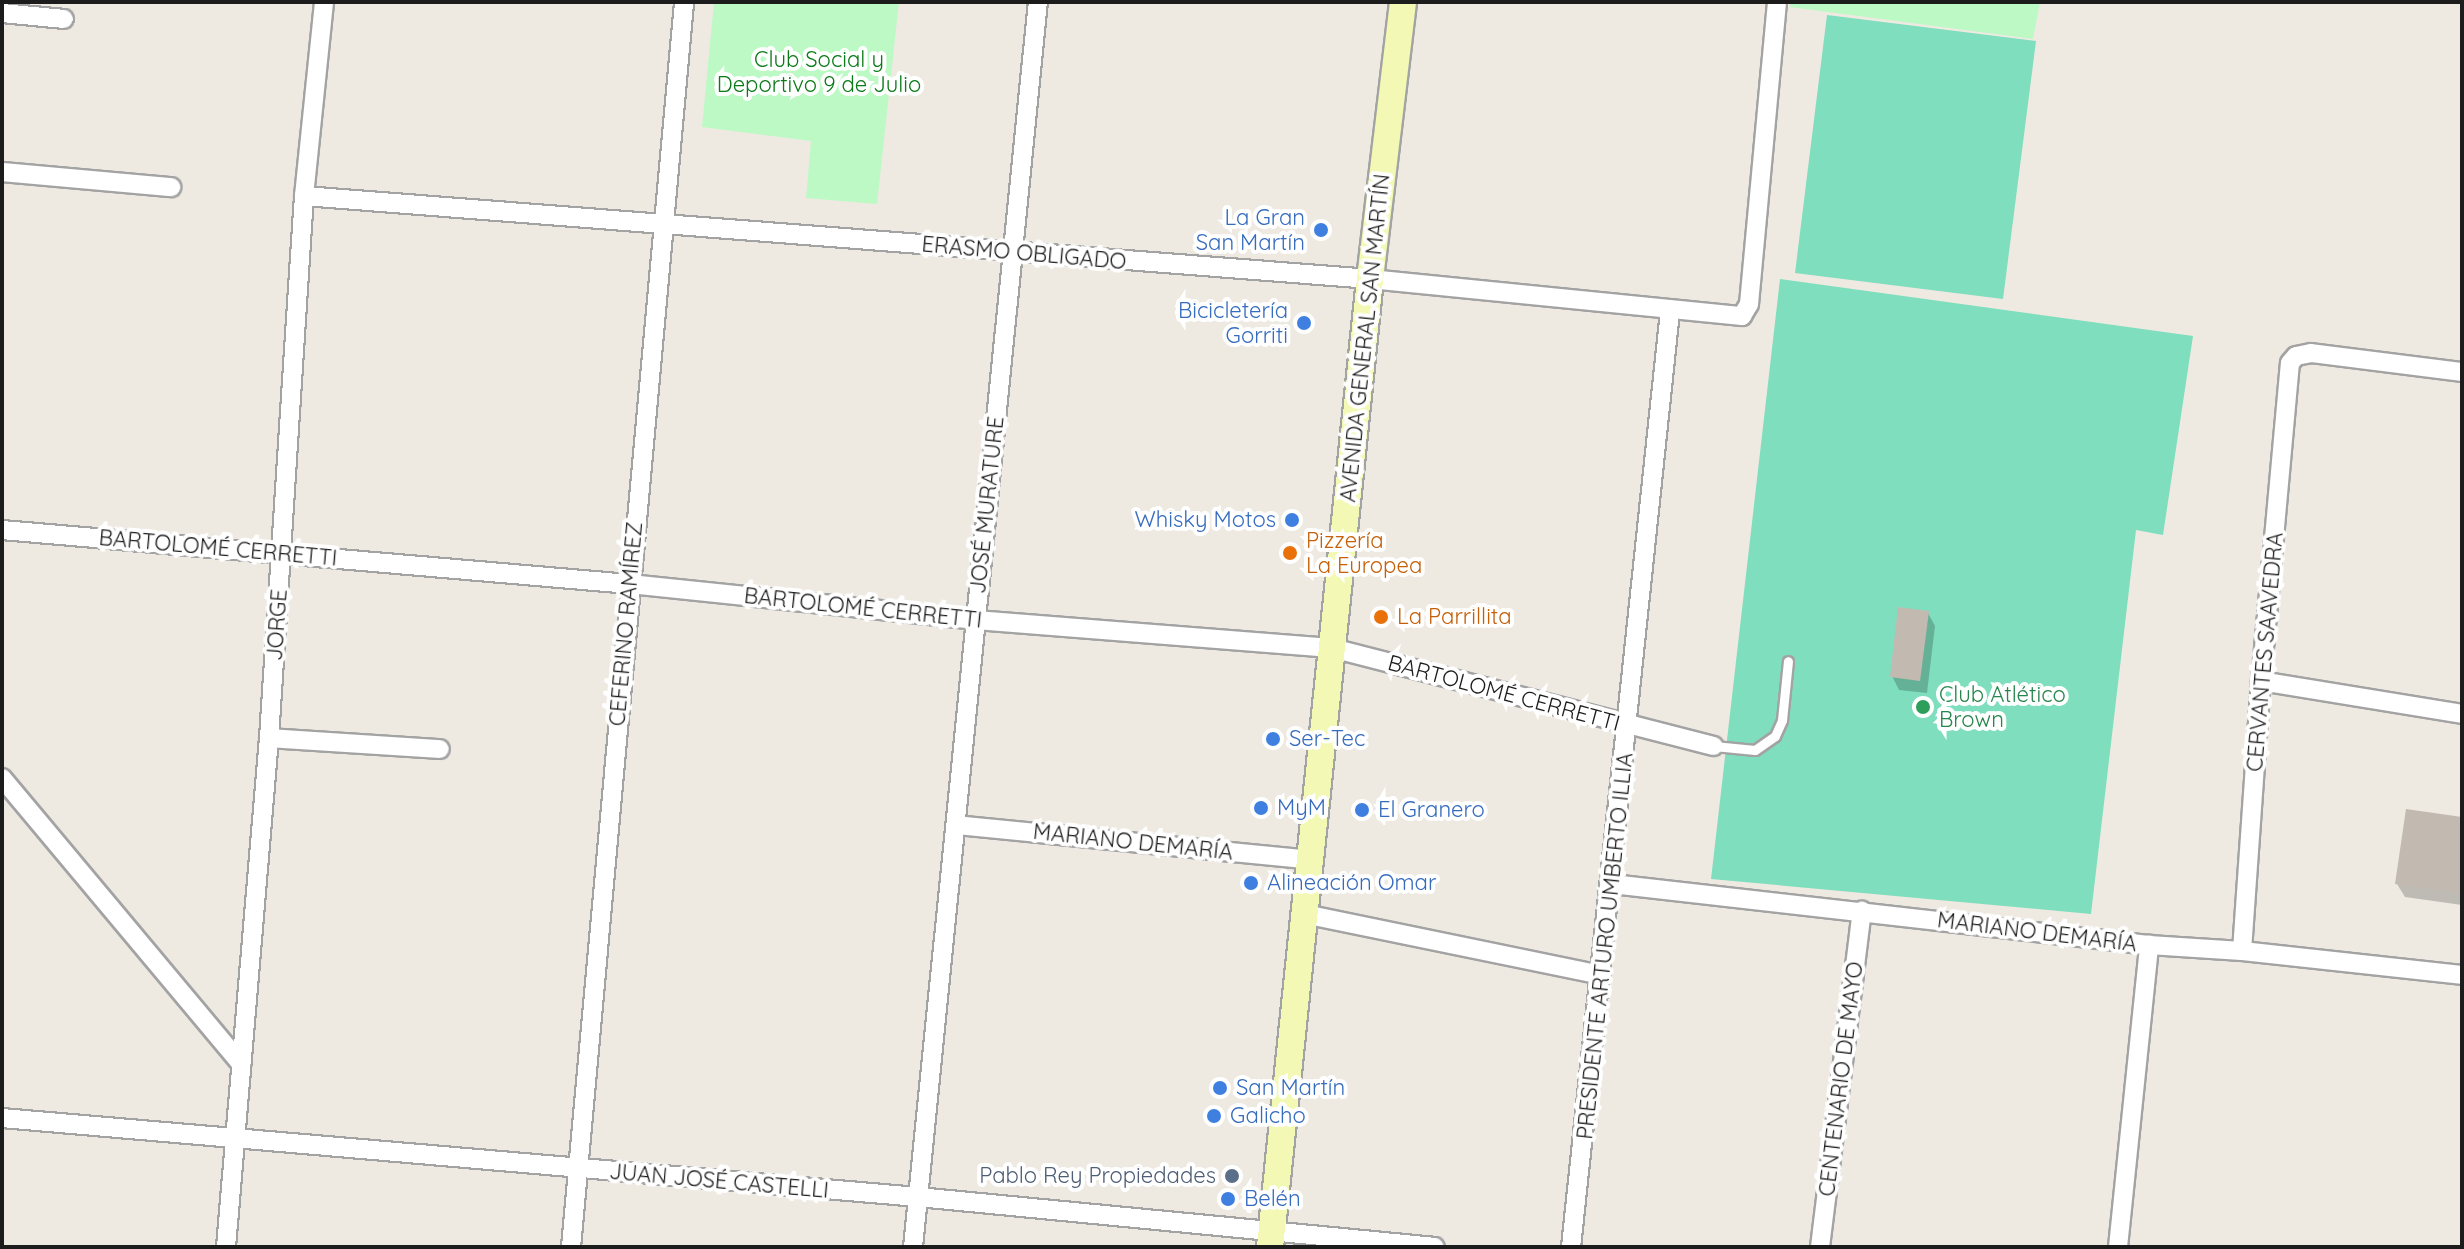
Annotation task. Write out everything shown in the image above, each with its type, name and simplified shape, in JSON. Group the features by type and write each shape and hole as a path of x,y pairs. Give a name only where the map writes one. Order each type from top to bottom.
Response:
{"main road":[{"name":"AVENIDA GENERAL SAN MARTÍN","path":"1271,1239 1370,279 1403,2"}],"street":[{"name":"JORGE","path":"226,1247 283,553 304,196 324,2"},
{"name":"CEFERINO RAMÍREZ","path":"571,1247 661,222 684,2"},
{"name":"JOSÉ MURATURE","path":"913,1247 1038,2"},
{"name":"ERASMO OBLIGADO","path":"304,196 1370,279 1742,316 1749,304 1777,2"},
{"path":"2,13 64,19"},
{"path":"2,172 171,187"},
{"name":"PRESIDENTE ARTURO UMBERTO ILLIA","path":"1571,1247 1629,726 1670,311"},
{"name":"CERVANTES SAAVEDRA","path":"2242,951 2261,681 2290,363 2296,356 2311,353 2462,372"},
{"name":"BARTOLOMÉ CERRETTI","path":"2,530 629,584 975,620 1332,648 1714,746"},
{"path":"2261,681 2462,714"},
{"path":"269,738 440,749"},
{"path":"2,778 241,1064"},
{"name":"MARIANO DEMARÍA","path":"956,825 1310,860"},
{"name":"MARIANO DEMARÍA","path":"1612,884 2149,945 2242,951 2462,975"},
{"name":"CENTENARIO DE MAYO","path":"1820,1247 1862,911"},
{"path":"1304,914 1601,975"},
{"path":"2118,1247 2149,945"},
{"name":"JUAN JOSÉ CASTELLI","path":"2,1118 918,1197 1271,1239 1435,1247"}],"lane":[{"path":"1714,746 1755,750 1775,736 1782,720 1788,661"}],"green space":[{"name":"Club Social y Deportivo 9 de Julio","path":"714,2 899,2 877,204 806,198 811,141 702,127"},
{"path":"1791,2 2040,2 2033,39 1790,7"},
{"path":"1827,15 2036,41 2003,299 1795,273"},
{"name":"Club Atlético Brown","path":"1780,279 2193,336 2163,535 2136,530 2091,914 1711,879"}],"building":[{"path":"1898,607 1929,611 1920,681 1890,677"},
{"path":"2406,809 2462,817 2462,894 2395,884"}],"place":[{"name":"La Gran San Martín","path":"1321,230"},
{"name":"Bicicletería Gorriti","path":"1304,323"},
{"name":"Whisky Motos","path":"1292,520"},
{"name":"Pizzería La Europea","path":"1290,553"},
{"name":"La Parrillita","path":"1381,617"},
{"name":"Club Atlético Brown","path":"1923,707"},
{"name":"Ser-Tec","path":"1273,739"},
{"name":"MyM","path":"1261,808"},
{"name":"El Granero","path":"1362,810"},
{"name":"Alineación Omar","path":"1251,883"},
{"name":"San Martín","path":"1220,1088"},
{"name":"Galicho","path":"1214,1116"},
{"name":"Pablo Rey Propiedades","path":"1232,1176"},
{"name":"Belén","path":"1228,1199"}]}
